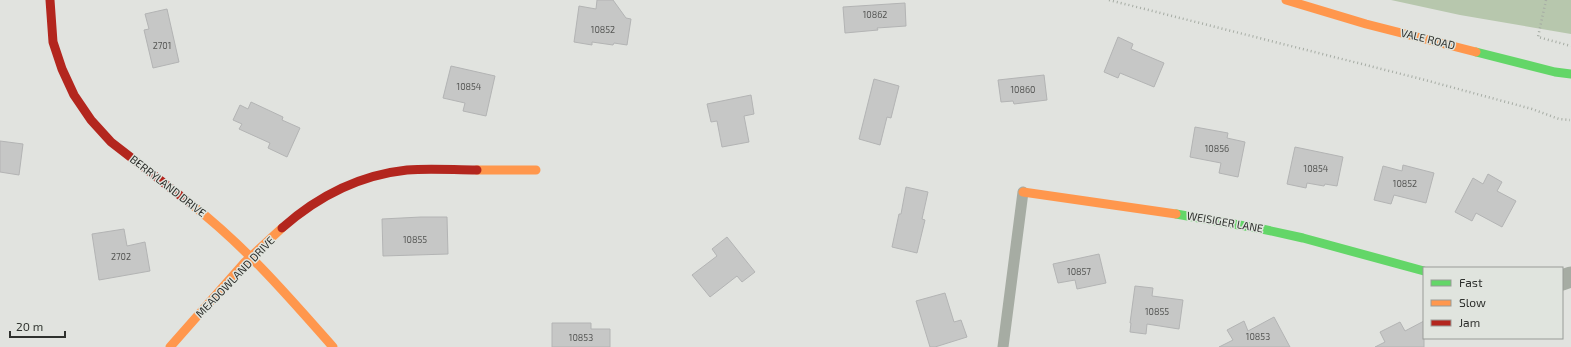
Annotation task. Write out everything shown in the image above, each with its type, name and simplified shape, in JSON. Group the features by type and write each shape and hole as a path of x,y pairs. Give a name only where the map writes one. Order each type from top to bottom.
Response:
{"street":[{"name":"BERRYLAND DRIVE","path":"50,0 53,42 62,69 74,96 91,120 111,142 199,210 252,257 271,276 333,347"},
{"name":"VALE ROAD","path":"1286,0 1366,24 1555,72 1571,74"},
{"name":"MEADOWLAND DRIVE","path":"170,347 229,280 263,245 306,208 333,192 362,180 394,171 536,170"},
{"name":"WEISIGER LANE","path":"1022,192 1154,210 1263,229 1335,245 1423,271"}],"lane":[{"path":"1003,347 1022,192"}],"path":[{"path":"1109,0 1425,80 1532,108 1559,119 1570,120"},
{"path":"1546,0 1538,38 1571,46"}],"green space":[{"path":"1391,0 1571,0 1571,34 1460,15"}],"building":[{"path":"597,0 613,0 626,18 631,19 627,45 592,42 592,45 574,42 579,6 596,9"},
{"path":"905,3 906,26 877,28 878,30 845,33 843,7"},
{"path":"167,9 179,62 153,68 144,30 149,29 145,14"},
{"path":"1118,37 1133,44 1131,49 1164,63 1154,87 1120,73 1118,78 1104,72"},
{"path":"451,66 495,76 486,116 463,111 465,103 443,98"},
{"path":"1044,75 1047,100 1014,104 1013,101 1001,102 998,80"},
{"path":"874,79 899,86 891,118 887,117 880,145 859,139"},
{"path":"751,95 754,114 744,116 749,142 722,147 717,121 711,122 707,104"},
{"path":"251,102 283,117 282,120 300,128 287,157 268,148 270,143 239,129 242,124 233,120 240,105 248,109"},
{"path":"1195,127 1228,133 1227,138 1245,142 1238,177 1219,173 1221,163 1190,157"},
{"path":"0,141 23,144 19,175 0,172"},
{"path":"1295,147 1343,157 1337,186 1325,184 1324,186 1307,183 1306,188 1287,184"},
{"path":"1403,165 1434,173 1426,203 1394,195 1391,204 1374,200 1383,166 1402,171"},
{"path":"1488,174 1502,182 1497,191 1516,201 1502,227 1476,213 1472,221 1455,212 1473,178 1483,184"},
{"path":"906,187 928,192 922,219 925,220 917,253 892,247 899,214 901,214"},
{"path":"447,217 448,254 383,256 382,219"},
{"path":"124,229 127,246 145,242 150,271 99,280 92,234"},
{"path":"727,237 755,272 742,282 737,276 710,297 692,275 717,256 712,249"},
{"path":"1099,254 1106,283 1077,289 1075,280 1058,283 1053,264"},
{"path":"1135,286 1153,288 1152,296 1183,300 1179,329 1147,324 1146,334 1130,332"},
{"path":"945,293 954,322 961,320 967,337 935,347 930,347 916,301"},
{"path":"1274,317 1290,347 1219,347 1233,340 1227,330 1244,321 1248,331"},
{"path":"1400,322 1405,331 1423,322 1424,347 1375,347 1385,342 1380,332"},
{"path":"552,323 591,323 591,329 610,329 610,347 552,347"}],"traffic: fast":[{"path":"1476,52 1555,72 1571,74"},
{"path":"1176,214 1262,229 1303,238 1423,271"}],"traffic: slow":[{"path":"1286,0 1366,24 1476,52"},
{"path":"477,170 536,170"},
{"path":"1023,192 1176,214"},
{"path":"191,204 248,254 283,290 333,347"},
{"path":"170,347 245,262 282,228"}],"traffic: jam":[{"path":"50,0 53,42 62,69 74,95 91,120 111,142 191,204"},
{"path":"282,228 295,217 325,197 356,182 390,173 416,169 477,170"}]}
